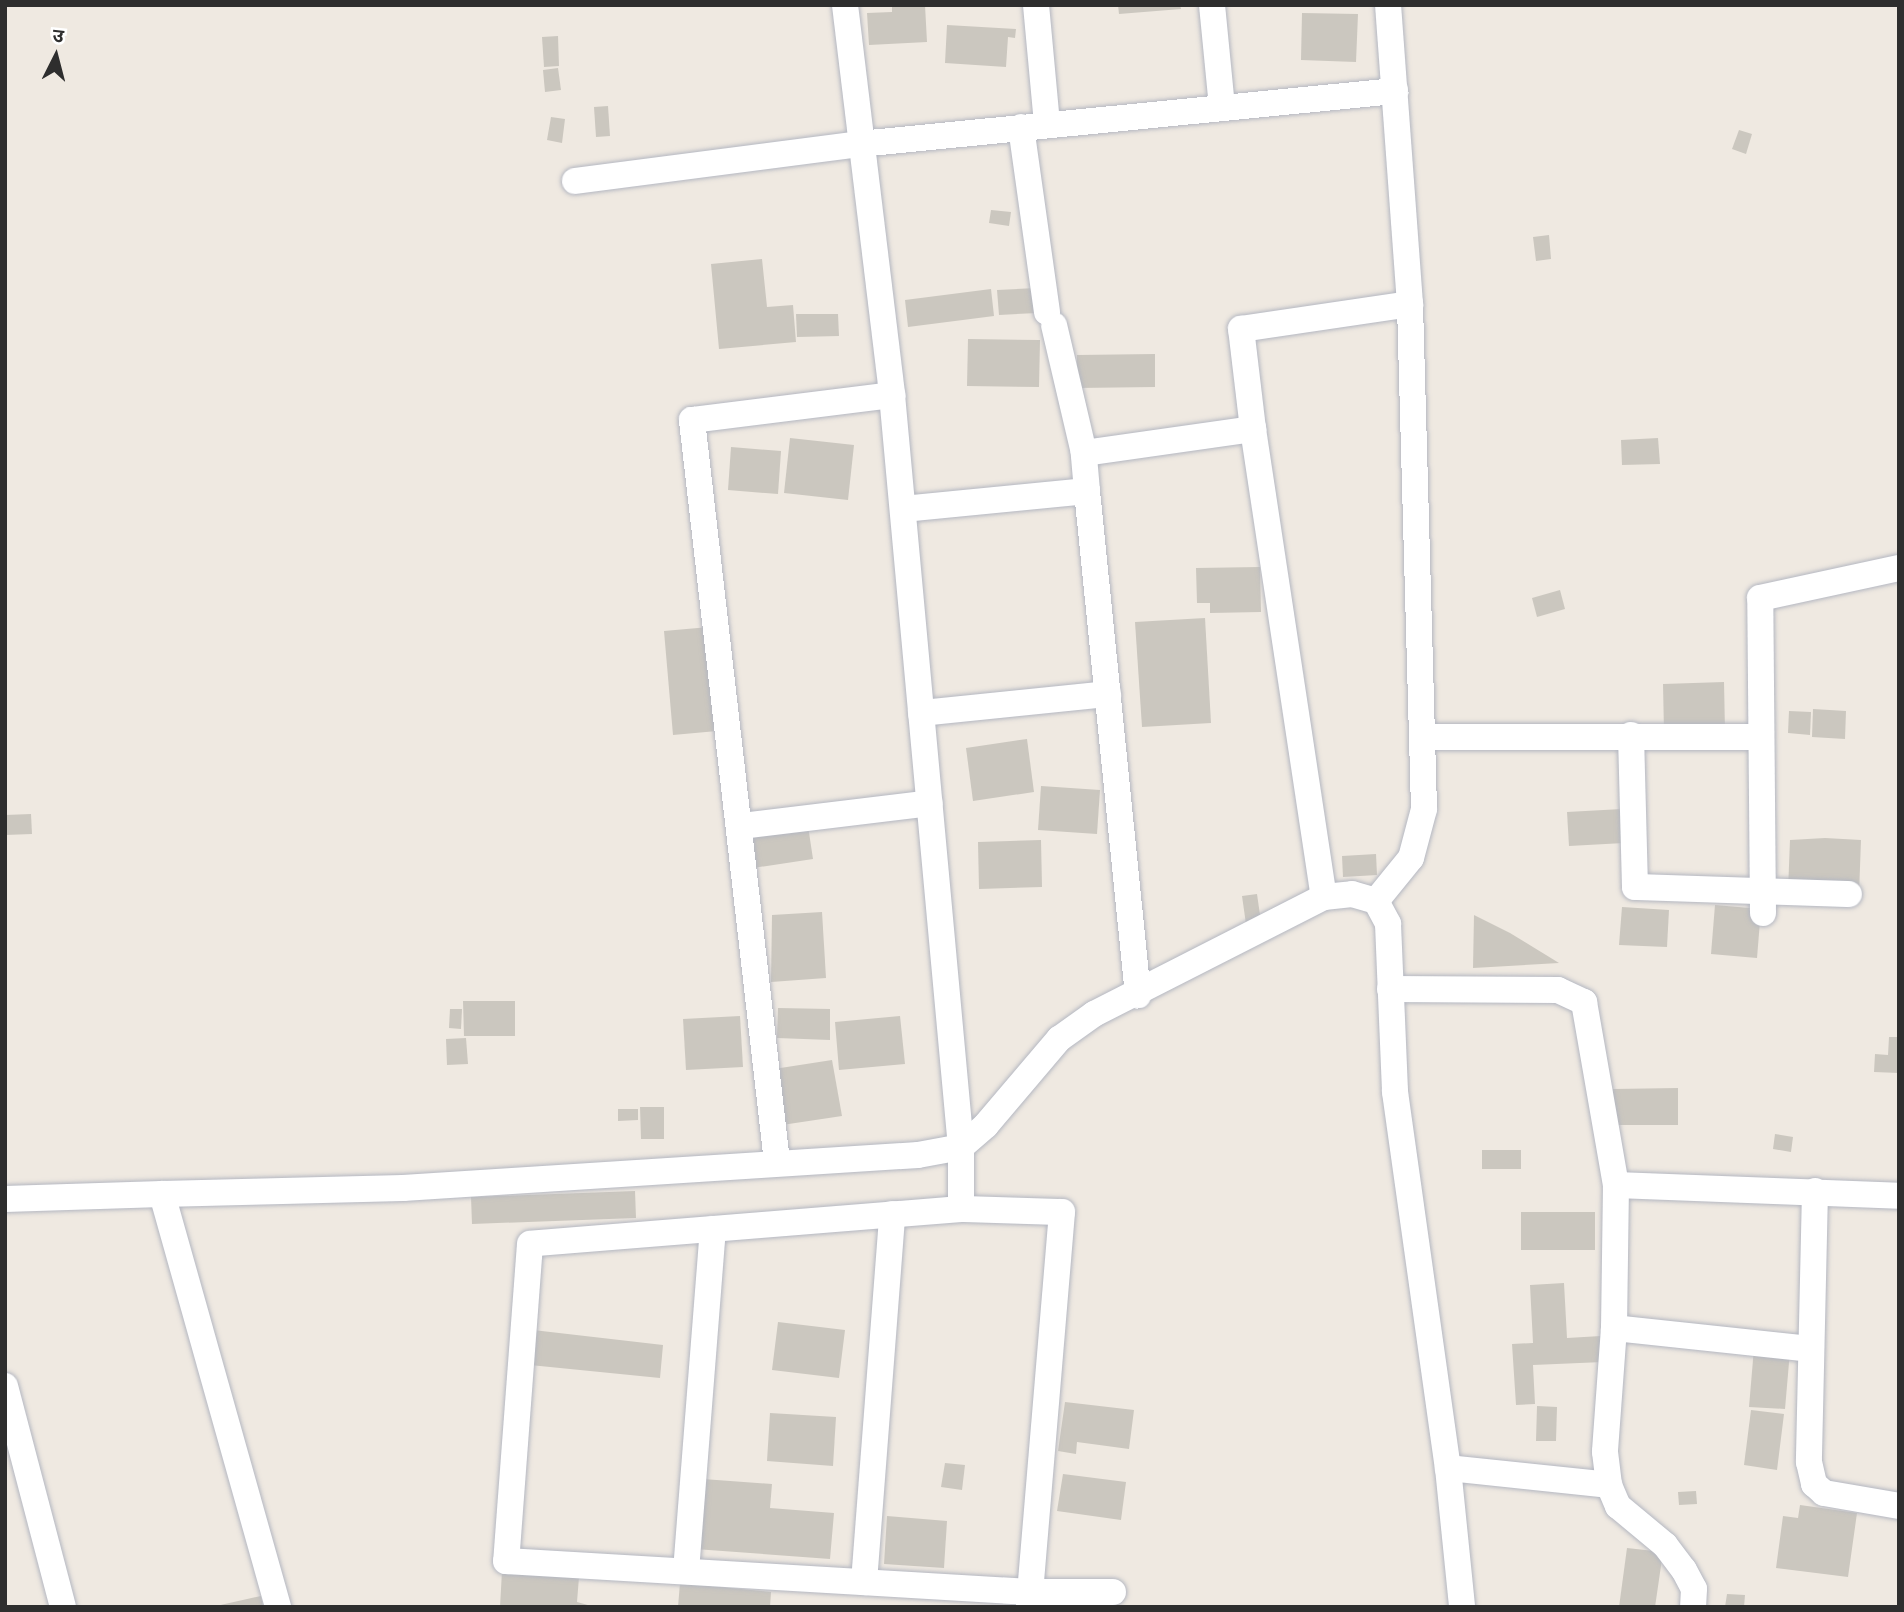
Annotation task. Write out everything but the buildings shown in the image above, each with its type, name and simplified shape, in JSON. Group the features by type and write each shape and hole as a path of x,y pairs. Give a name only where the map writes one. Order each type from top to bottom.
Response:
{"street":[{"path":"845,5 892,395 903,509 961,1147 961,1209"},
{"path":"1036,5 1047,124"},
{"path":"1212,5 1222,107"},
{"path":"1376,901 1412,858 1420,834 1424,808 1410,304 1388,5"},
{"path":"575,181 860,144 1395,91"},
{"path":"1021,127 1051,319 1084,453 1138,995"},
{"path":"1324,897 1253,429 1241,330 1410,304"},
{"path":"777,1162 741,826 692,421 892,395"},
{"path":"1084,453 1253,429"},
{"path":"903,509 1087,491"},
{"path":"1763,902 1760,598 1899,568"},
{"path":"921,713 1108,694"},
{"path":"1632,735 1635,887 1763,902 1849,894"},
{"path":"1422,737 1761,737"},
{"path":"741,826 930,803"},
{"path":"5,1199 402,1188 777,1162 918,1156 961,1147 986,1125 1059,1039 1094,1014 1138,995 1324,897 1352,894 1376,901 1388,924 1395,1092 1411,1226 1448,1468 1462,1607"},
{"path":"1390,989 1558,990 1584,1002 1616,1185 1614,1328 1605,1452 1609,1485 1618,1506 1665,1545 1684,1570 1693,1589 1693,1607"},
{"path":"1616,1185 1899,1196"},
{"path":"1815,1191 1809,1462 1815,1484 1824,1493 1899,1506"},
{"path":"162,1194 278,1607"},
{"path":"1029,1599 1062,1212 961,1209 530,1244 506,1561 864,1582 1029,1599 1113,1592"},
{"path":"864,1582 892,1214"},
{"path":"687,1571 713,1229"},
{"path":"1614,1328 1811,1349"},
{"path":"5,1386 63,1607"},
{"path":"1448,1468 1609,1485"}]}
